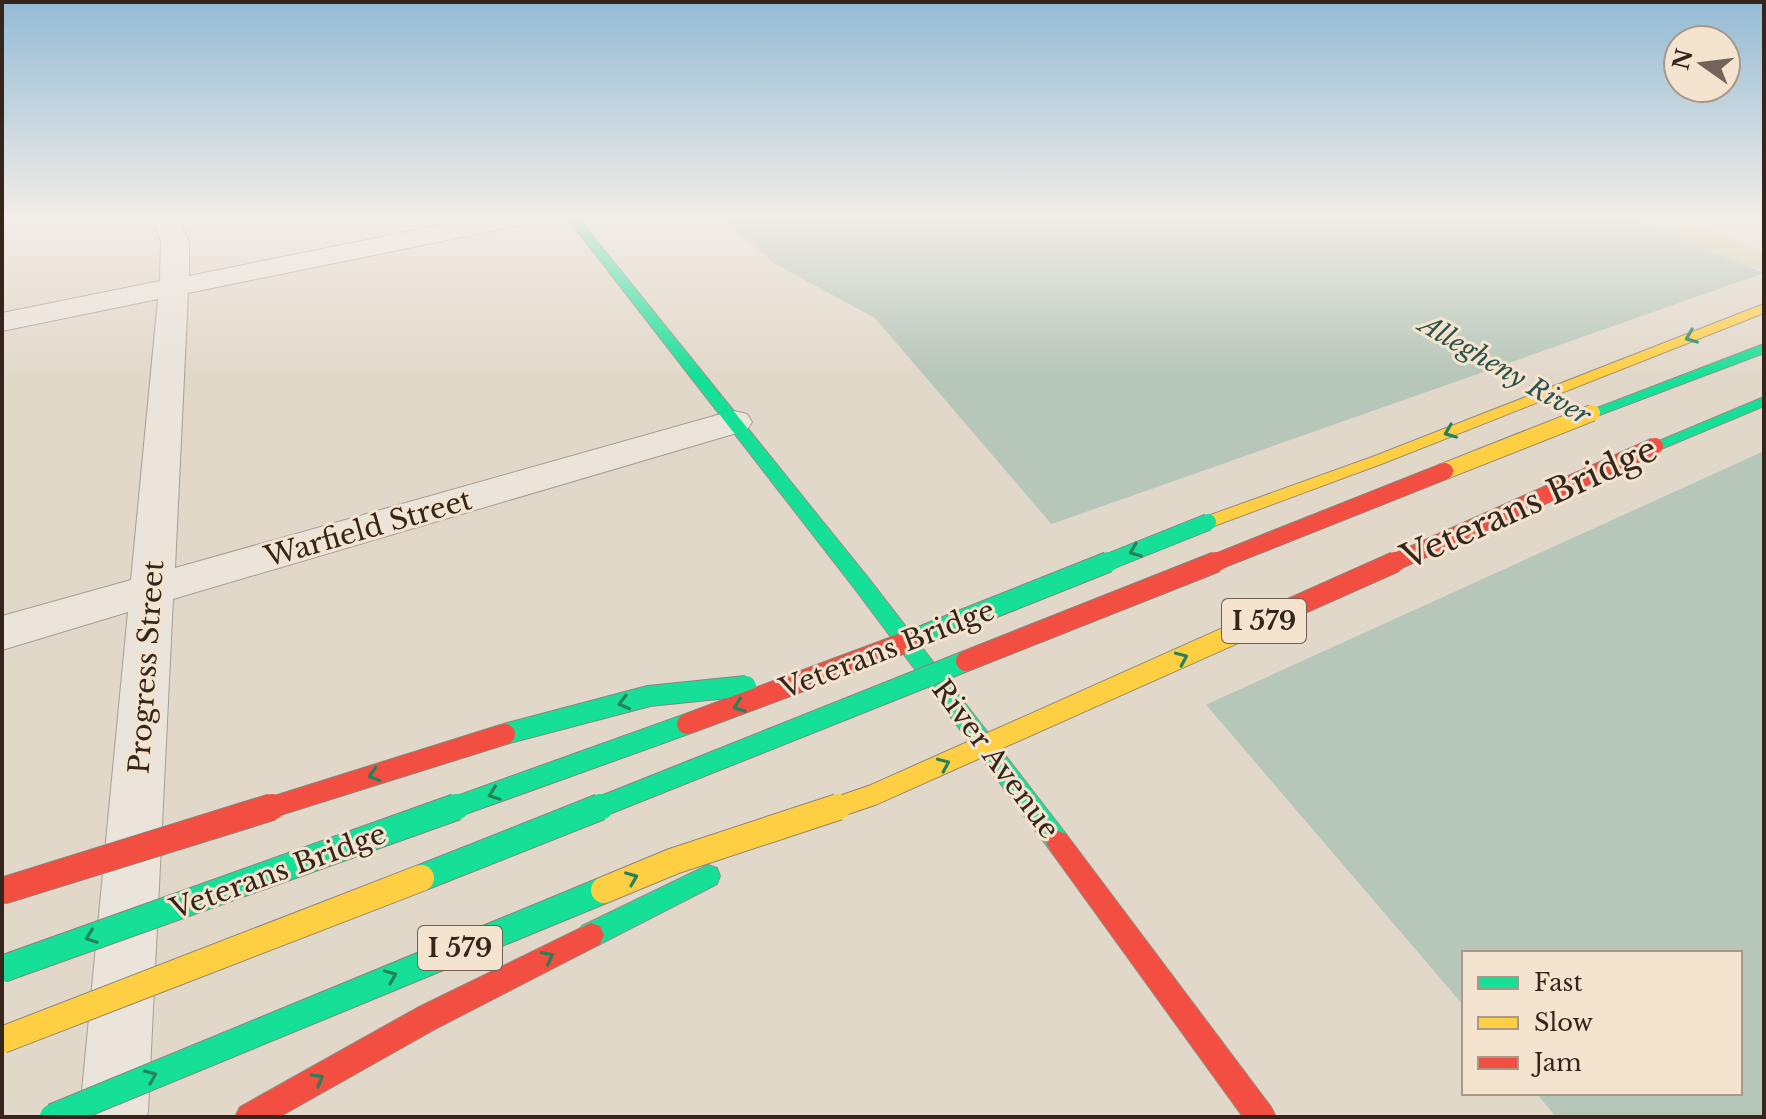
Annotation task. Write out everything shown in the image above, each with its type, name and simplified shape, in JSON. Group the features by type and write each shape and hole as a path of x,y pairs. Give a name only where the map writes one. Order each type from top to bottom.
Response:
{"main road":[{"name":"River Avenue","path":"614,271 1016,784 1261,1117"},
{"name":"Veterans Bridge","path":"2,969 812,680 1208,522 1378,460 1764,308"},
{"path":"2,1040 431,874 1578,418 1764,348"},
{"name":"Veterans Bridge","path":"53,1117 674,861 873,795 1655,446 1764,401"},
{"path":"2,891 481,741 649,696 812,680"},
{"path":"250,1117 427,1018 873,795"}],"street":[{"name":"Progress Street","path":"113,1117 174,271"},
{"path":"2,322 260,271"},
{"name":"Warfield Street","path":"2,633 734,422"}],"water":[{"name":"Allegheny River","path":"788,271 1764,273 1764,1117 1556,1117 1538,1095 1742,1095 1742,951 1462,951 1462,1004 875,318"}],"pier":[{"path":"1764,273 1764,451 1203,706 1049,525"}],"traffic: fast":[{"path":"614,271 862,584 1058,842"},
{"path":"1592,413 1764,348"},
{"path":"1655,446 1764,401"},
{"path":"912,640 1208,522"},
{"path":"421,878 966,661"},
{"path":"505,734 649,696 746,686"},
{"path":"2,969 687,724"},
{"path":"591,935 708,876"},
{"path":"53,1117 604,890"}],"traffic: slow":[{"path":"1208,522 1378,460 1764,308"},
{"path":"1445,471 1592,413"},
{"path":"604,890 674,861 873,795 1236,633"},
{"path":"2,1040 421,878"}],"traffic: jam":[{"path":"1236,633 1655,446"},
{"path":"966,661 1445,471"},
{"path":"687,724 912,640"},
{"path":"2,891 505,734"},
{"path":"1058,842 1261,1117"},
{"path":"250,1117 427,1018 591,935"}]}
